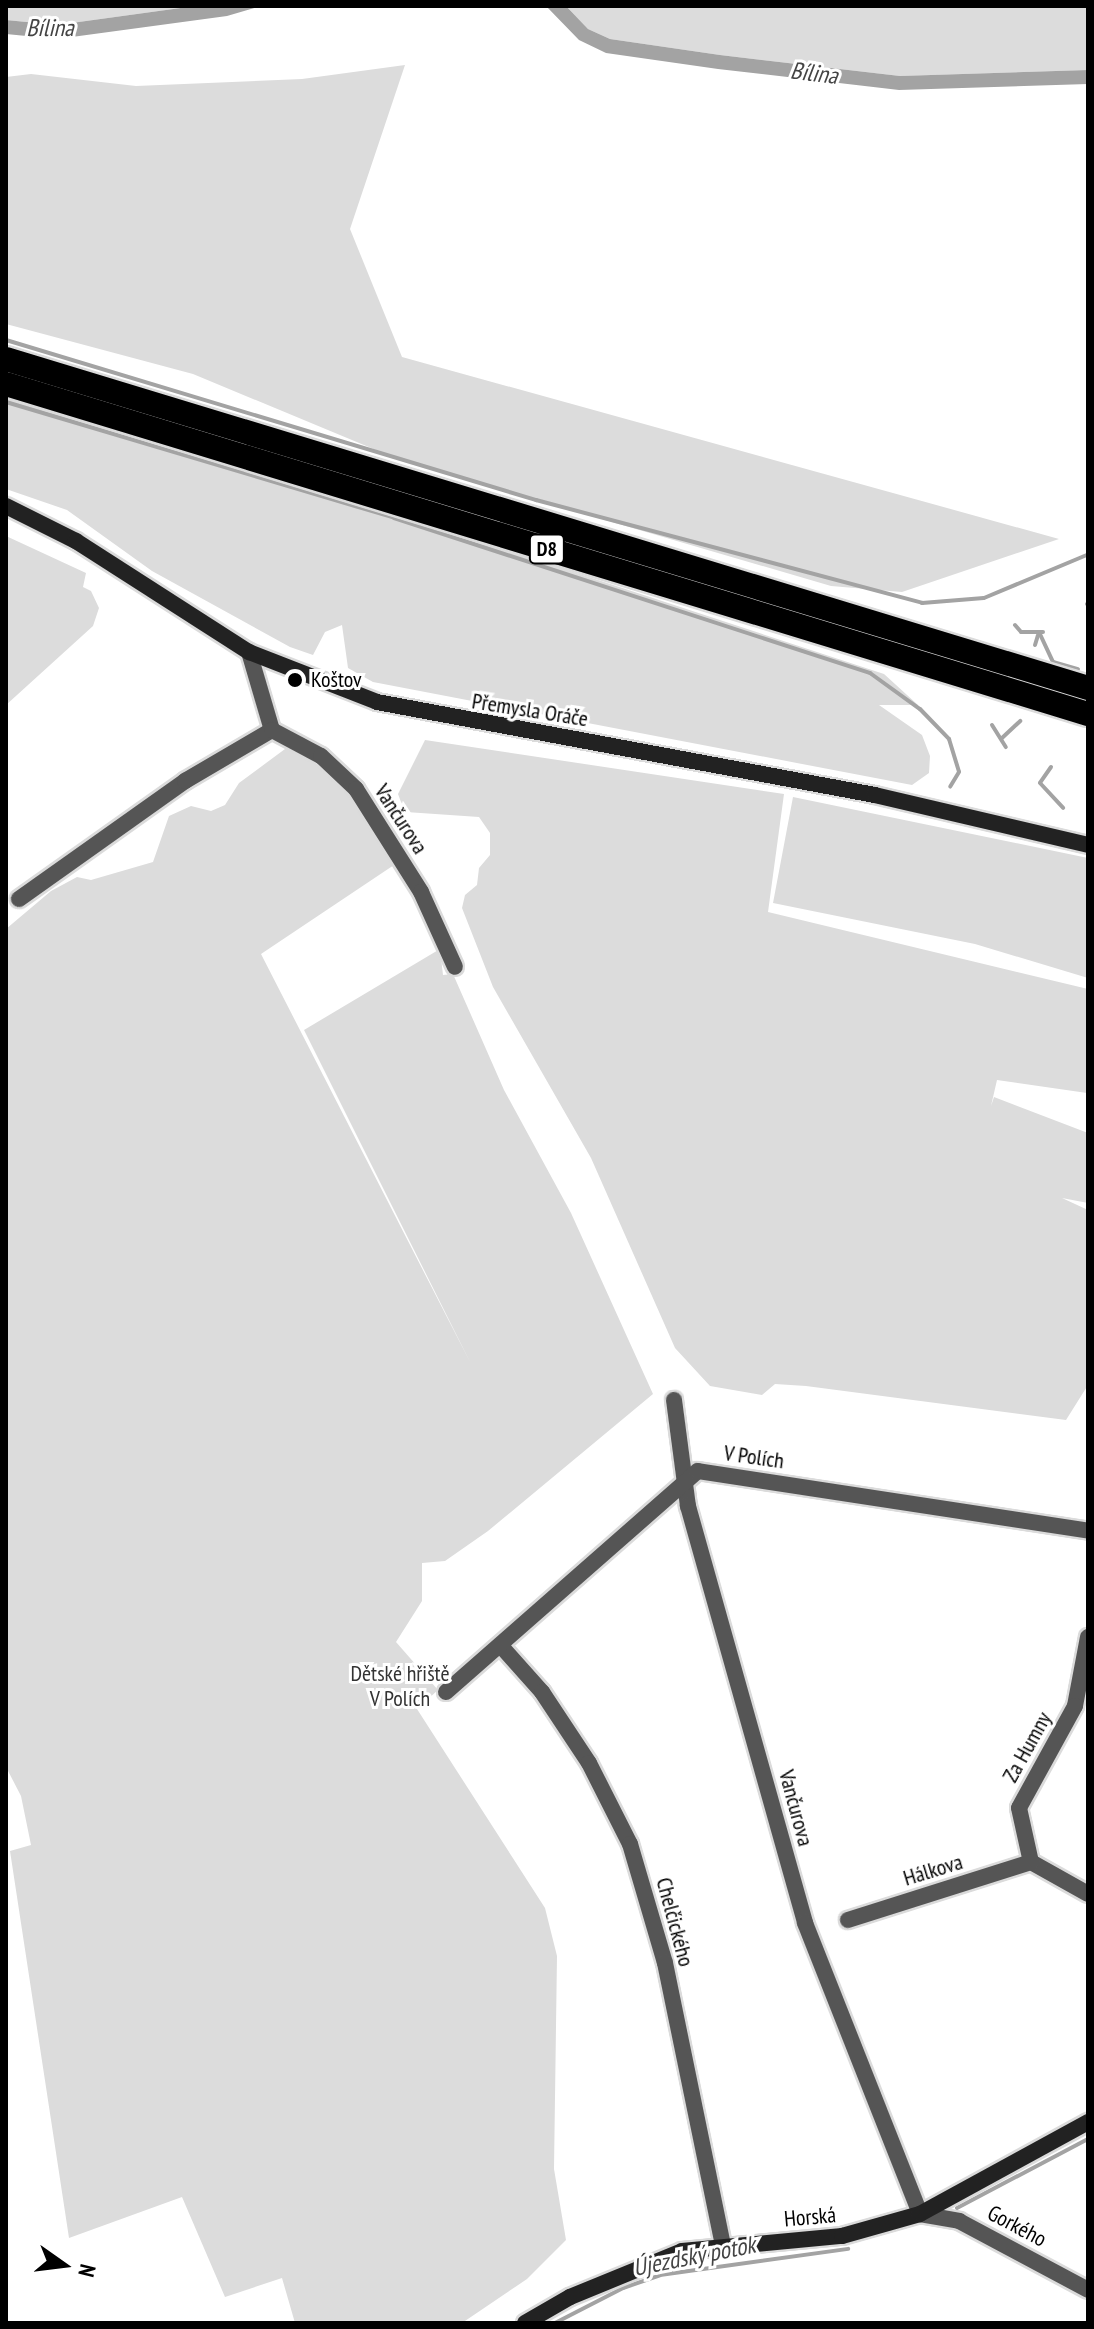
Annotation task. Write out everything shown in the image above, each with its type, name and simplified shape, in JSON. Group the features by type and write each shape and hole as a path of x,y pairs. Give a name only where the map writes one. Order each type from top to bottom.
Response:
{"highway":[{"name":"D8","path":"6,359 1088,688"},
{"name":"D8","path":"6,384 1088,714"}],"main road":[{"name":"Přemysla Oráče","path":"6,506 76,541 249,652 377,702 428,715 889,798 1088,845"},
{"name":"Horská","path":"525,2323 629,2270 682,2251 842,2236 920,2214 1088,2122"}],"street":[{"path":"19,899 185,781 272,730 249,652"},
{"name":"Vančurova","path":"272,730 321,756 356,789 421,892 455,967"},
{"name":"Vančurova","path":"674,1400 687,1480 688,1506 805,1923 920,2214"},
{"name":"V Polích","path":"687,1480 698,1471 1088,1531"},
{"path":"446,1692 687,1480"},
{"name":"Za Humny","path":"1031,1862 1019,1808 1075,1706 1088,1637"},
{"name":"Chelčického","path":"501,1646 542,1692 589,1763 630,1844 665,1963 723,2246"},
{"path":"1031,1862 1088,1894"},
{"name":"Hálkova","path":"848,1920 1031,1862"},
{"name":"Gorkého","path":"920,2214 959,2221 1088,2290"}],"green space":[{"path":"6,6 195,6 57,25 6,20"},
{"path":"566,6 1088,6 1088,70 900,76 720,55 610,39 588,29"},
{"path":"405,65 350,229 402,357 1059,539 902,592 831,586 400,460 193,374 6,324 6,77 31,74 136,86 302,79"},
{"path":"6,398 525,556 884,674 918,705 879,705 922,735 930,756 929,773 912,785 373,682 348,668 342,625 325,632 313,655 290,647 152,571 67,510 6,489"},
{"path":"6,536 86,573 83,587 91,591 99,608 93,626 6,705"},
{"path":"425,740 784,794 768,912 1088,989 1087,1093 997,1080 991,1106 994,1097 1088,1133 1088,1203 1062,1198 1088,1210 1088,1385 1066,1420 806,1386 775,1384 762,1395 710,1386 675,1348 591,1158 493,987 462,908 465,895 477,885 479,868 490,855 490,833 479,817 406,812 401,802 398,794"},
{"name":"Dětské hřiště V Polích","path":"285,749 300,750 349,795 394,865 261,954 470,1362 304,1030 440,949 443,975 453,974 504,1090 571,1213 653,1394 488,1531 445,1561 422,1563 422,1601 396,1642 438,1690 417,1709 545,1908 557,1956 554,2169 566,2240 527,2279 462,2323 295,2323 282,2278 225,2297 182,2197 69,2238 10,1851 31,1845 21,1796 6,1767 6,929 51,891 77,877 91,880 153,862 169,816 191,806 211,811 225,805 239,783"},
{"path":"793,797 1088,858 1088,978 975,944 773,903"}],"water":[{"name":"Bílina","path":"195,6 261,6 227,16 57,39 6,34 6,20 57,25"},
{"name":"Bílina","path":"546,6 566,6 588,29 610,39 720,55 900,76 1088,70 1088,84 899,90 606,53 579,40"}],"waterway":[{"path":"6,340 536,500 922,603 984,598 1087,555"},
{"path":"6,402 394,518 870,673 920,709 949,739 959,772 950,787"},
{"path":"1015,625 1021,632 1043,632"},
{"path":"1039,632 1053,662 1078,669"},
{"path":"1035,645 1038,635"},
{"path":"1002,738 1020,721"},
{"path":"992,725 1006,747"},
{"path":"1051,767 1040,783 1063,808"},
{"name":"Újezdský potok","path":"957,2208 1088,2139"},
{"name":"Újezdský potok","path":"555,2323 623,2288 660,2275 848,2249"}],"place":[{"name":"Koštov","path":"295,680"}]}
